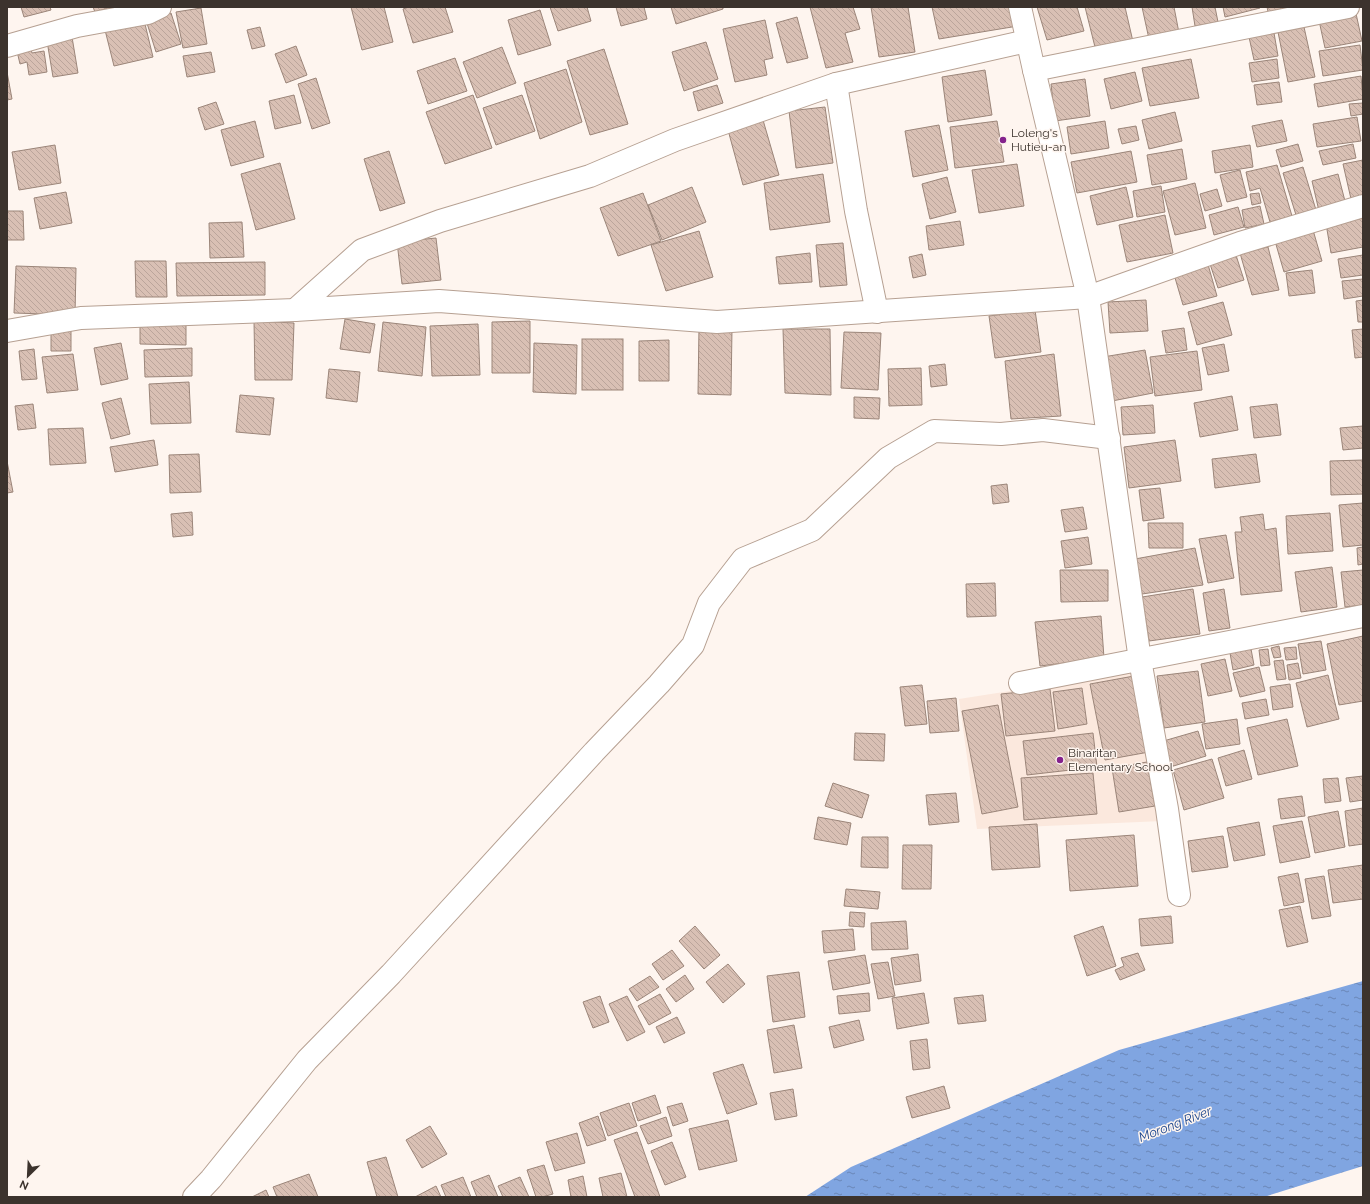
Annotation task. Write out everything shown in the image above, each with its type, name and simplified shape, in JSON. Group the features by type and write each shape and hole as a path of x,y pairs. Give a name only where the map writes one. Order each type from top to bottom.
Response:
{"street":[{"path":"7,46 77,26 148,13 160,7"},
{"path":"1020,7 1088,297 1140,660 1167,809 1179,895"},
{"path":"1034,70 1348,7"},
{"path":"295,310 362,250 440,221 590,176 675,140 836,84 1027,41"},
{"path":"836,84 856,211 877,312"},
{"path":"7,331 81,318 295,310 438,301 717,322 1088,297 1240,243 1363,206"},
{"path":"194,1197 211,1179 307,1060 396,968 659,684 693,645 709,603 743,559 812,530 888,458 934,431 1001,434 1043,430 1108,438"},
{"path":"1020,682 1363,616"}],"shaded area":[{"name":"Binaritan Elementary School","path":"1137,671 1163,821 977,829 959,699"}],"water":[{"name":"Morong River","path":"1363,981 1363,1166 1264,1197 805,1197 851,1167 1119,1050"}],"building":[{"path":"21,7 50,7 51,10 24,17"},
{"path":"93,7 111,7 95,12"},
{"path":"351,7 384,7 393,42 362,50"},
{"path":"409,7 445,7 453,32 413,43 403,9"},
{"path":"550,7 587,7 591,21 558,31"},
{"path":"616,7 644,7 647,19 621,26"},
{"path":"671,7 723,7 723,9 676,24"},
{"path":"810,7 853,7 860,29 845,33 853,62 826,68"},
{"path":"871,7 908,7 915,52 879,57"},
{"path":"932,7 1015,7 1018,26 939,39"},
{"path":"1037,7 1077,7 1084,31 1047,40"},
{"path":"1085,7 1125,7 1134,46 1097,55"},
{"path":"1142,7 1174,7 1179,33 1149,39"},
{"path":"1192,7 1215,7 1218,22 1195,26"},
{"path":"1223,7 1259,7 1260,8 1225,17"},
{"path":"1267,7 1291,7 1293,15 1270,21"},
{"path":"201,8 207,44 183,48 176,12"},
{"path":"1355,9 1362,41 1325,48 1318,16"},
{"path":"540,10 551,45 518,55 508,20"},
{"path":"171,13 181,44 156,52 146,20"},
{"path":"797,17 808,58 787,63 776,23"},
{"path":"144,20 153,57 114,66 105,30"},
{"path":"765,20 773,58 764,60 767,75 735,82 723,29"},
{"path":"260,27 265,46 252,49 247,30"},
{"path":"1304,27 1315,77 1288,82 1278,32"},
{"path":"1274,33 1278,56 1254,60 1249,37"},
{"path":"72,37 78,73 53,77 47,41"},
{"path":"706,42 718,79 684,91 672,52"},
{"path":"29,43 32,53 44,51 47,72 29,75 27,62 20,64 16,47"},
{"path":"1360,45 1363,70 1323,76 1319,51"},
{"path":"296,46 307,75 286,83 275,54"},
{"path":"502,47 516,83 477,98 463,62"},
{"path":"604,49 628,124 590,135 567,61"},
{"path":"211,52 215,72 187,77 183,56"},
{"path":"455,58 467,91 428,104 417,71"},
{"path":"1191,59 1199,98 1150,106 1142,68"},
{"path":"1277,59 1279,78 1252,82 1249,63"},
{"path":"566,69 582,122 540,139 524,83"},
{"path":"985,70 992,115 948,122 942,77"},
{"path":"7,72 12,99 7,100"},
{"path":"1135,72 1142,101 1111,109 1104,79"},
{"path":"1361,76 1363,99 1318,107 1314,84"},
{"path":"316,78 330,123 312,129 298,84"},
{"path":"1085,79 1090,116 1055,121 1051,84"},
{"path":"1279,82 1282,102 1257,105 1254,85"},
{"path":"717,85 723,103 698,111 693,92"},
{"path":"294,95 301,123 275,129 269,101"},
{"path":"473,95 492,148 445,164 426,112"},
{"path":"522,95 535,131 496,145 483,108"},
{"path":"216,102 224,124 205,130 198,108"},
{"path":"1363,103 1363,114 1351,116 1349,104"},
{"path":"825,107 833,163 796,168 789,111"},
{"path":"1175,112 1182,141 1149,149 1142,120"},
{"path":"1357,117 1361,141 1317,147 1313,124"},
{"path":"763,120 779,175 743,185 728,130"},
{"path":"1282,120 1287,141 1257,147 1252,126"},
{"path":"255,121 264,157 231,166 221,130"},
{"path":"997,121 1004,162 955,168 950,127"},
{"path":"1105,121 1109,148 1071,154 1067,127"},
{"path":"939,125 948,170 913,177 905,131"},
{"path":"1136,126 1139,140 1122,144 1118,129"},
{"path":"1298,144 1303,161 1281,167 1276,150"},
{"path":"1353,144 1356,158 1323,165 1319,151"},
{"path":"55,145 61,183 19,190 12,152"},
{"path":"1250,145 1253,167 1215,173 1212,151"},
{"path":"1182,149 1187,179 1152,185 1147,155"},
{"path":"389,151 405,203 380,211 364,159"},
{"path":"1131,151 1137,182 1077,193 1071,162"},
{"path":"1363,160 1363,197 1351,199 1343,164"},
{"path":"280,163 295,219 256,230 241,174"},
{"path":"1017,164 1024,206 979,213 972,170"},
{"path":"1277,165 1292,216 1270,222 1260,188 1250,191 1246,172"},
{"path":"1303,167 1316,210 1296,215 1283,173"},
{"path":"1240,170 1247,197 1227,202 1220,175"},
{"path":"823,174 830,222 770,230 764,183"},
{"path":"1338,174 1346,205 1319,211 1312,181"},
{"path":"947,177 956,212 930,219 922,184"},
{"path":"1195,183 1206,228 1175,235 1163,191"},
{"path":"1161,186 1165,212 1137,217 1133,191"},
{"path":"692,187 706,222 662,240 648,205"},
{"path":"1126,187 1133,217 1097,225 1090,196"},
{"path":"1217,189 1222,206 1205,211 1200,194"},
{"path":"66,192 72,223 40,229 34,198"},
{"path":"643,193 661,241 618,256 600,208"},
{"path":"1259,193 1261,203 1252,205 1250,194"},
{"path":"1260,206 1264,224 1245,228 1242,210"},
{"path":"1238,207 1244,227 1214,235 1209,215"},
{"path":"7,211 23,211 24,240 7,240"},
{"path":"1363,212 1363,247 1331,253 1325,218"},
{"path":"1165,215 1173,253 1127,262 1119,225"},
{"path":"960,221 964,245 929,250 926,226"},
{"path":"242,222 244,257 210,258 209,223"},
{"path":"1313,230 1322,261 1284,272 1275,241"},
{"path":"699,231 713,277 666,291 651,245"},
{"path":"436,238 441,280 402,284 397,242"},
{"path":"843,243 847,285 820,287 816,245"},
{"path":"1268,247 1279,290 1252,295 1240,253"},
{"path":"1234,249 1244,280 1218,288 1208,258"},
{"path":"810,253 812,282 779,284 776,257"},
{"path":"922,254 926,275 913,278 909,257"},
{"path":"1363,255 1363,275 1341,278 1338,259"},
{"path":"135,261 166,261 167,297 136,297"},
{"path":"1207,261 1217,296 1183,305 1173,271"},
{"path":"265,262 265,295 177,296 176,263"},
{"path":"16,266 76,268 75,315 14,313"},
{"path":"1312,270 1315,293 1289,296 1286,273"},
{"path":"1363,279 1363,296 1344,299 1342,281"},
{"path":"1146,300 1148,331 1110,333 1108,302"},
{"path":"1363,300 1363,322 1358,322 1356,301"},
{"path":"1223,302 1232,335 1197,345 1188,312"},
{"path":"1035,310 1041,352 995,358 989,316"},
{"path":"140,318 186,318 186,345 140,344"},
{"path":"345,319 375,324 370,353 340,349"},
{"path":"254,321 294,323 292,380 255,380"},
{"path":"530,321 530,373 492,373 492,322"},
{"path":"383,322 426,327 422,376 378,371"},
{"path":"478,324 480,375 432,376 430,326"},
{"path":"699,327 732,328 731,395 698,394"},
{"path":"1184,328 1187,350 1166,353 1162,331"},
{"path":"51,329 71,330 71,351 51,351"},
{"path":"783,329 830,329 831,395 785,393"},
{"path":"1363,329 1363,357 1355,358 1352,330"},
{"path":"844,332 881,333 878,390 841,388"},
{"path":"582,339 623,339 623,390 582,390"},
{"path":"669,340 669,381 639,381 639,341"},
{"path":"121,343 128,379 101,385 94,348"},
{"path":"534,343 577,345 576,394 533,392"},
{"path":"1224,344 1229,371 1208,375 1202,348"},
{"path":"192,348 192,376 145,377 144,350"},
{"path":"34,349 37,379 22,380 19,351"},
{"path":"1145,350 1153,393 1112,401 1103,357"},
{"path":"1197,351 1202,390 1155,396 1150,357"},
{"path":"73,354 78,390 47,393 42,357"},
{"path":"1054,354 1061,416 1011,419 1005,361"},
{"path":"945,364 947,385 931,387 929,366"},
{"path":"921,368 922,405 889,406 888,369"},
{"path":"329,369 360,372 357,402 326,398"},
{"path":"189,382 191,423 151,424 149,384"},
{"path":"240,395 274,398 270,435 236,432"},
{"path":"1232,396 1238,430 1200,437 1194,403"},
{"path":"854,397 880,398 879,419 854,418"},
{"path":"121,398 130,434 111,439 102,403"},
{"path":"33,404 36,428 18,430 15,406"},
{"path":"1277,404 1281,435 1254,438 1250,407"},
{"path":"1153,405 1155,433 1123,435 1121,407"},
{"path":"1363,426 1363,448 1343,450 1340,428"},
{"path":"83,428 86,463 50,465 48,429"},
{"path":"154,440 158,465 115,472 110,447"},
{"path":"1175,440 1181,481 1129,488 1124,447"},
{"path":"199,454 201,492 170,493 169,455"},
{"path":"1256,454 1260,482 1215,488 1212,459"},
{"path":"1363,460 1363,494 1331,495 1330,461"},
{"path":"7,461 13,492 7,493"},
{"path":"1007,484 1009,502 993,504 991,486"},
{"path":"1160,488 1164,518 1143,521 1139,490"},
{"path":"1363,503 1363,545 1343,547 1339,505"},
{"path":"1083,507 1087,529 1065,532 1061,510"},
{"path":"192,512 193,535 173,537 171,514"},
{"path":"1330,513 1333,551 1288,554 1286,516"},
{"path":"1263,514 1265,530 1276,528 1282,591 1241,595 1235,532 1242,532 1240,517"},
{"path":"1148,523 1183,523 1183,548 1149,548"},
{"path":"1226,535 1234,578 1208,583 1199,539"},
{"path":"1088,537 1092,564 1065,568 1061,541"},
{"path":"1363,547 1363,564 1358,565 1357,548"},
{"path":"1195,548 1203,585 1142,594 1135,559"},
{"path":"1332,567 1337,607 1301,612 1295,572"},
{"path":"1060,570 1108,570 1108,601 1061,602"},
{"path":"1363,570 1363,605 1345,607 1341,572"},
{"path":"995,583 996,616 967,617 966,584"},
{"path":"1193,589 1200,634 1149,641 1142,597"},
{"path":"1224,589 1230,628 1209,631 1203,593"},
{"path":"1101,616 1104,658 1040,666 1035,622"},
{"path":"1363,636 1363,701 1339,705 1327,644"},
{"path":"1321,641 1326,670 1303,674 1298,644"},
{"path":"1279,646 1281,657 1274,658 1271,648"},
{"path":"1296,647 1297,659 1286,660 1284,648"},
{"path":"1251,649 1254,665 1233,670 1230,653"},
{"path":"1268,649 1270,665 1261,666 1259,650"},
{"path":"1225,659 1232,691 1208,696 1201,664"},
{"path":"1283,660 1286,679 1277,680 1274,661"},
{"path":"1298,663 1301,678 1289,680 1287,665"},
{"path":"1259,667 1265,691 1240,697 1233,673"},
{"path":"1198,671 1205,722 1164,728 1157,676"},
{"path":"1328,675 1339,719 1307,727 1296,683"},
{"path":"1134,676 1149,752 1105,760 1090,684"},
{"path":"1290,684 1293,707 1273,710 1270,687"},
{"path":"922,685 927,724 905,726 900,687"},
{"path":"1082,688 1087,724 1058,729 1053,692"},
{"path":"1050,689 1055,731 1006,736 1001,694"},
{"path":"956,698 959,731 930,733 927,701"},
{"path":"1266,699 1269,715 1245,719 1242,703"},
{"path":"998,705 1018,807 982,814 962,711"},
{"path":"1237,719 1240,744 1206,749 1202,724"},
{"path":"1287,719 1298,766 1258,775 1247,728"},
{"path":"1198,731 1206,756 1167,768 1160,742"},
{"path":"855,733 885,734 884,761 854,760"},
{"path":"1093,733 1097,767 1027,775 1023,741"},
{"path":"1244,750 1252,779 1226,786 1218,758"},
{"path":"1212,759 1224,798 1184,810 1173,770"},
{"path":"1147,762 1155,806 1119,812 1112,768"},
{"path":"1093,773 1097,814 1024,820 1021,778"},
{"path":"1363,776 1363,800 1350,802 1346,778"},
{"path":"1338,778 1341,801 1325,803 1323,779"},
{"path":"833,783 869,795 862,818 825,806"},
{"path":"956,793 959,822 929,825 926,795"},
{"path":"1302,796 1305,816 1281,819 1278,799"},
{"path":"1363,808 1363,844 1349,846 1345,811"},
{"path":"1338,811 1345,847 1315,853 1308,817"},
{"path":"818,817 851,823 847,845 814,839"},
{"path":"1302,821 1310,857 1280,863 1273,826"},
{"path":"1259,822 1265,855 1234,861 1227,828"},
{"path":"1037,824 1040,867 992,870 989,827"},
{"path":"1134,835 1138,886 1070,891 1066,840"},
{"path":"1223,836 1228,867 1192,872 1188,841"},
{"path":"862,837 888,837 888,868 861,867"},
{"path":"903,845 932,845 931,889 902,889"},
{"path":"1363,865 1363,899 1333,903 1328,870"},
{"path":"1298,873 1304,902 1284,906 1278,877"},
{"path":"1324,876 1331,916 1312,919 1305,879"},
{"path":"846,889 880,892 878,909 844,906"},
{"path":"1300,906 1308,942 1287,947 1279,910"},
{"path":"850,912 865,913 864,927 849,926"},
{"path":"1171,916 1173,943 1141,946 1139,919"},
{"path":"906,921 908,949 872,950 871,923"},
{"path":"695,926 720,955 704,969 679,941"},
{"path":"1103,926 1116,966 1087,976 1074,936"},
{"path":"853,929 855,950 824,953 822,931"},
{"path":"672,950 684,966 663,980 652,964"},
{"path":"1138,953 1145,970 1120,980 1115,970 1124,966 1121,958"},
{"path":"918,954 921,981 895,985 891,958"},
{"path":"865,955 870,983 833,990 828,961"},
{"path":"888,962 895,996 878,999 871,964"},
{"path":"728,964 745,984 723,1003 706,982"},
{"path":"799,972 805,1017 773,1022 767,976"},
{"path":"685,975 694,989 676,1002 666,989"},
{"path":"650,976 659,987 637,1001 629,989"},
{"path":"869,993 870,1011 839,1014 837,996"},
{"path":"924,993 929,1023 897,1029 892,998"},
{"path":"660,994 671,1013 649,1025 638,1006"},
{"path":"983,995 986,1021 958,1024 954,998"},
{"path":"600,996 609,1022 593,1028 583,1002"},
{"path":"627,996 645,1032 627,1041 609,1004"},
{"path":"677,1017 685,1033 664,1043 656,1027"},
{"path":"859,1020 864,1040 834,1048 829,1027"},
{"path":"794,1025 802,1068 774,1073 767,1030"},
{"path":"927,1039 930,1068 913,1070 910,1041"},
{"path":"743,1064 757,1104 727,1114 713,1073"},
{"path":"944,1086 950,1108 912,1118 906,1097"},
{"path":"793,1089 797,1116 775,1120 770,1093"},
{"path":"655,1095 661,1113 638,1121 632,1103"},
{"path":"629,1103 637,1126 608,1136 600,1113"},
{"path":"682,1103 688,1121 673,1126 667,1107"},
{"path":"598,1116 606,1140 587,1146 579,1123"},
{"path":"666,1117 672,1136 648,1144 640,1126"},
{"path":"728,1120 737,1161 699,1170 689,1129"},
{"path":"430,1126 447,1154 422,1168 406,1140"},
{"path":"637,1132 660,1197 635,1197 614,1140"},
{"path":"577,1133 585,1163 555,1171 546,1142"},
{"path":"672,1142 686,1177 665,1185 651,1151"},
{"path":"386,1157 398,1197 377,1197 367,1162"},
{"path":"544,1165 553,1194 536,1197 527,1170"},
{"path":"621,1173 627,1197 603,1197 599,1178"},
{"path":"309,1174 318,1197 277,1197 273,1187"},
{"path":"489,1175 498,1197 477,1197 471,1182"},
{"path":"583,1176 587,1197 571,1197 568,1180"},
{"path":"463,1177 471,1197 446,1197 441,1185"},
{"path":"520,1177 529,1197 503,1197 498,1186"},
{"path":"436,1186 441,1197 415,1197"},
{"path":"266,1190 269,1197 252,1197"}],"place":[{"name":"Loleng's Hutieu-an","path":"1003,140"},
{"name":"Binaritan Elementary School","path":"1060,760"}]}
